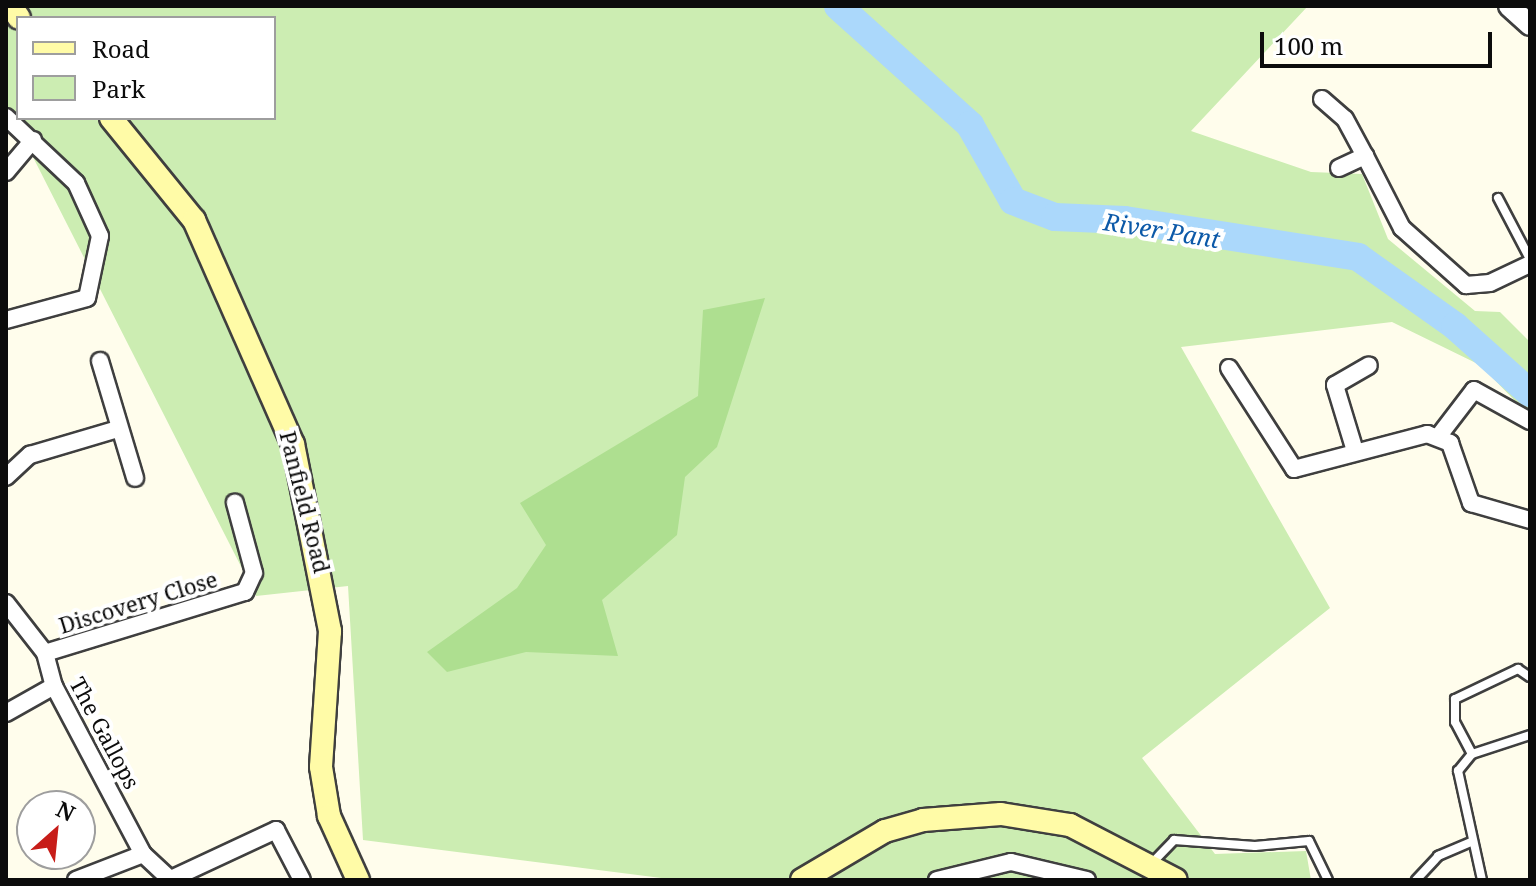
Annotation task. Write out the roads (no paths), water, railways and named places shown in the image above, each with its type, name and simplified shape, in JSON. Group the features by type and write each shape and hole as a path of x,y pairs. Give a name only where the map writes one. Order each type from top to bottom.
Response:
{"main road":[{"name":"Panfield Road","path":"113,120 194,220 293,444 330,631 321,767 333,827 358,880"},
{"path":"802,880 885,831 960,815 1070,825 1152,863 1176,880"}],"street":[{"path":"1509,6 1530,25"},
{"path":"1322,99 1345,119 1402,228 1466,285 1490,283 1530,262"},
{"path":"6,117 76,183 100,236 87,298 6,320"},
{"path":"6,172 33,140"},
{"path":"1339,168 1365,156"},
{"path":"100,361 135,478"},
{"path":"1355,451 1335,385 1369,365"},
{"path":"1229,368 1294,469 1414,434 1438,437 1450,443 1471,503 1530,520"},
{"path":"1438,437 1474,390 1530,421"},
{"path":"6,477 30,455 118,429"},
{"name":"Discovery Close","path":"45,653 245,592 254,573 235,503"},
{"name":"The Gallops","path":"6,603 45,653 54,686 143,854 171,880"},
{"path":"6,713 54,686"},
{"path":"171,880 276,830 302,880"},
{"path":"76,880 143,854"},
{"path":"937,880 1011,862 1087,880"}],"lane":[{"path":"1498,198 1530,262"},
{"path":"1472,754 1455,722 1455,699 1518,669 1530,677"},
{"path":"1482,880 1457,785 1472,754 1530,735"},
{"path":"1152,863 1174,840 1255,846 1309,841 1328,880"},
{"path":"1416,880 1438,856 1473,841"}],"waterway":[{"name":"River Pant","path":"838,6 970,125 1013,201 1055,217 1125,220 1358,257 1455,326 1530,393"}]}
